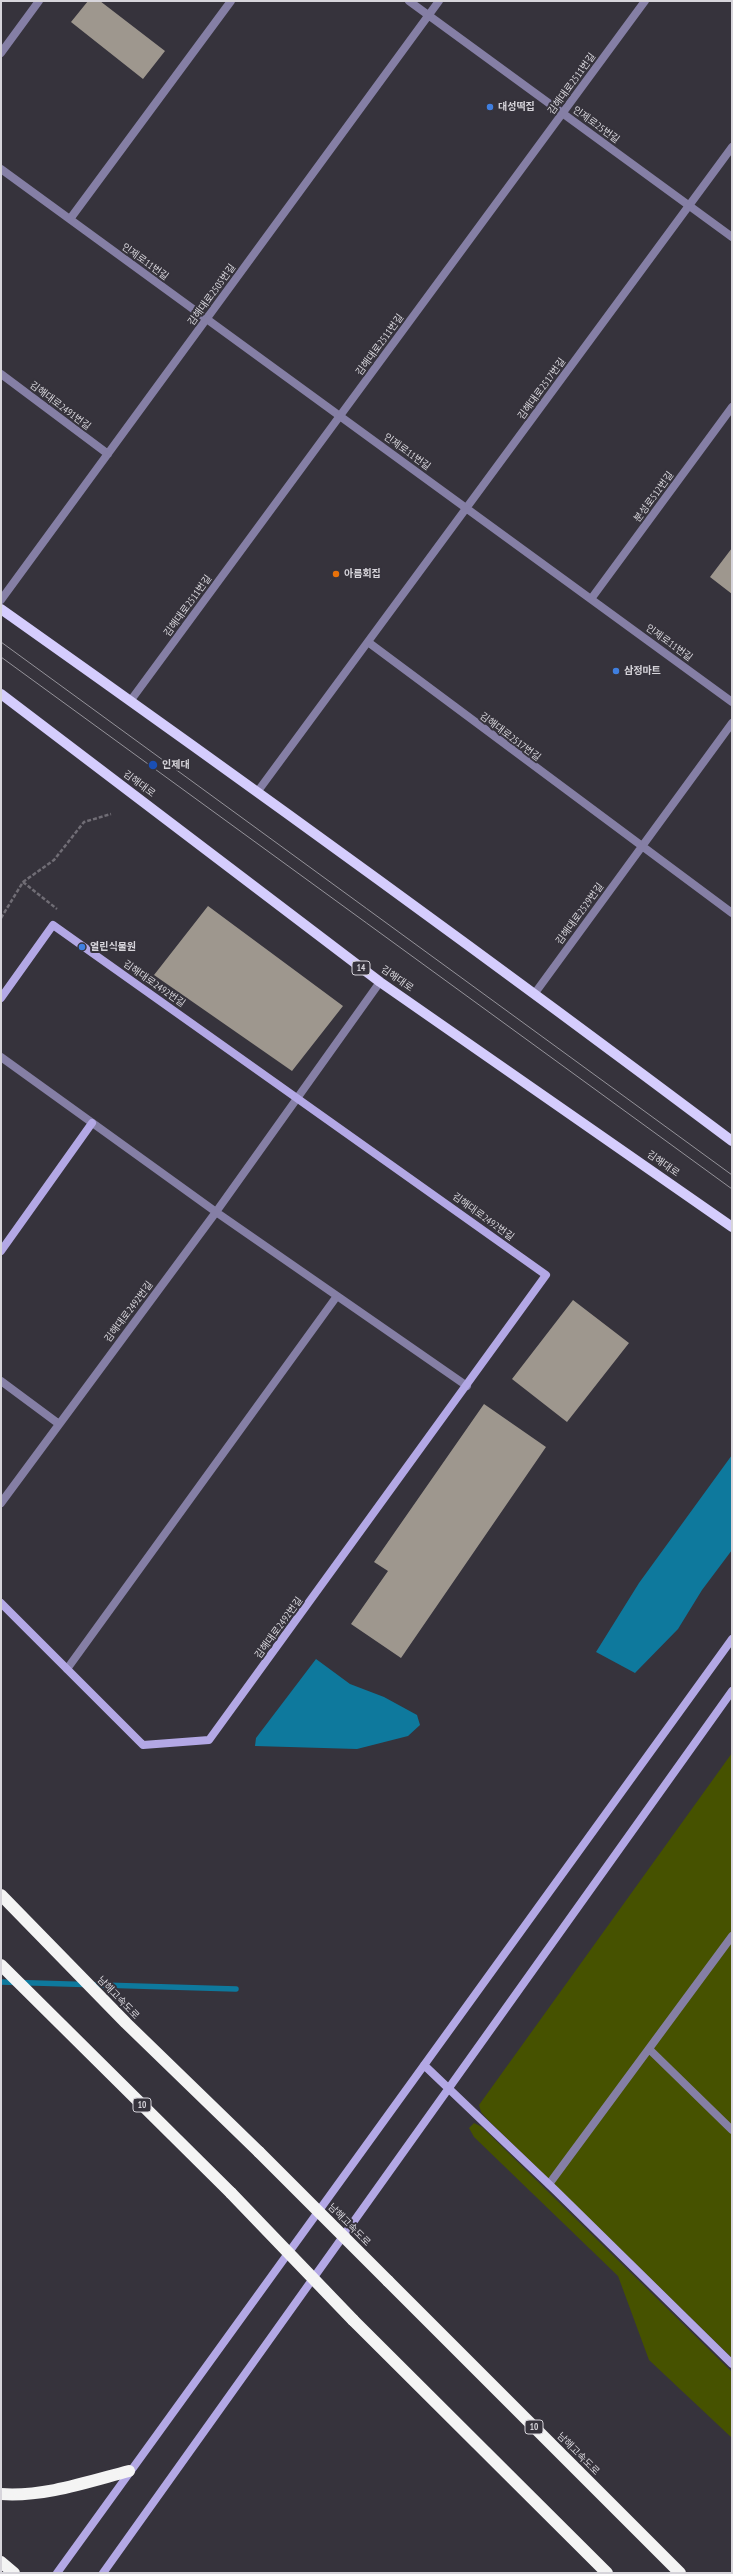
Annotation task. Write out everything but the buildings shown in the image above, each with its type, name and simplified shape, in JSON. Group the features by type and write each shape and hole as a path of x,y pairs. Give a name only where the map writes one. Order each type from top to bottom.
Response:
{"highway":[{"name":"남해고속도로","path":"2,1895 126,2023 259,2152 680,2573"},
{"name":"10","path":"1,1965 231,2193 353,2320 607,2573"},
{"path":"1,2494 19,2495 69,2487 129,2471"},
{"path":"1,2562 14,2573"}],"main road":[{"path":"1,609 258,791 535,993 732,1141"},
{"name":"김해대로","path":"1,694 380,982 732,1227"},
{"name":"김해대로2492번길","path":"1,998 53,925 298,1097 546,1275 209,1740 143,1745 1,1603"},
{"path":"1,1251 92,1124"},
{"path":"57,2573 129,2471 732,1639"},
{"path":"103,2573 732,1691"},
{"path":"424,2064 549,2184 732,2364"}],"street":[{"path":"1,53 39,1"},
{"path":"70,219 231,1"},
{"name":"인제로25번길","path":"409,1 732,237"},
{"name":"김해대로2505번길","path":"1,600 439,1"},
{"name":"김해대로2511번길","path":"131,700 645,1"},
{"name":"김해대로2517번길","path":"258,791 732,147"},
{"name":"인제로11번길","path":"1,169 732,702"},
{"name":"김해대로2491번길","path":"1,374 108,454"},
{"name":"분성로512번길","path":"591,599 732,407"},
{"name":"김해대로2517번길","path":"368,642 641,848"},
{"name":"김해대로2529번길","path":"535,993 732,723"},
{"path":"641,848 732,913"},
{"path":"298,1097 380,982"},
{"path":"1,1057 216,1212 467,1386"},
{"name":"김해대로2492번길","path":"1,1503 216,1212 298,1097"},
{"path":"67,1669 337,1296"},
{"path":"1,1381 59,1424"},
{"path":"549,2184 732,1936"},
{"path":"649,2049 732,2130"}],"path":[{"path":"1,918 23,882 54,860 84,822 110,814"},
{"path":"23,882 57,909"}],"green space":[{"path":"732,1753 732,2358 489,2121 481,2112 479,2105"},
{"path":"474,2123 482,2127 732,2372 732,2438 649,2360 618,2276 474,2137 469,2128"}],"water":[{"path":"732,1455 732,1550 702,1590 678,1629 635,1673 596,1652 639,1583"},
{"path":"316,1659 350,1684 384,1697 417,1715 420,1725 408,1736 357,1749 255,1746 256,1738"}],"waterway":[{"path":"1,1982 236,1989"}],"tram line":[{"path":"1,642 732,1175"},
{"path":"1,657 732,1189"}],"place":[{"name":"대성떡집","path":"490,107"},
{"name":"아름회집","path":"336,574"},
{"name":"삼정마트","path":"616,671"},
{"name":"인제대","path":"153,765"},
{"name":"열린식물원","path":"82,947"}]}
